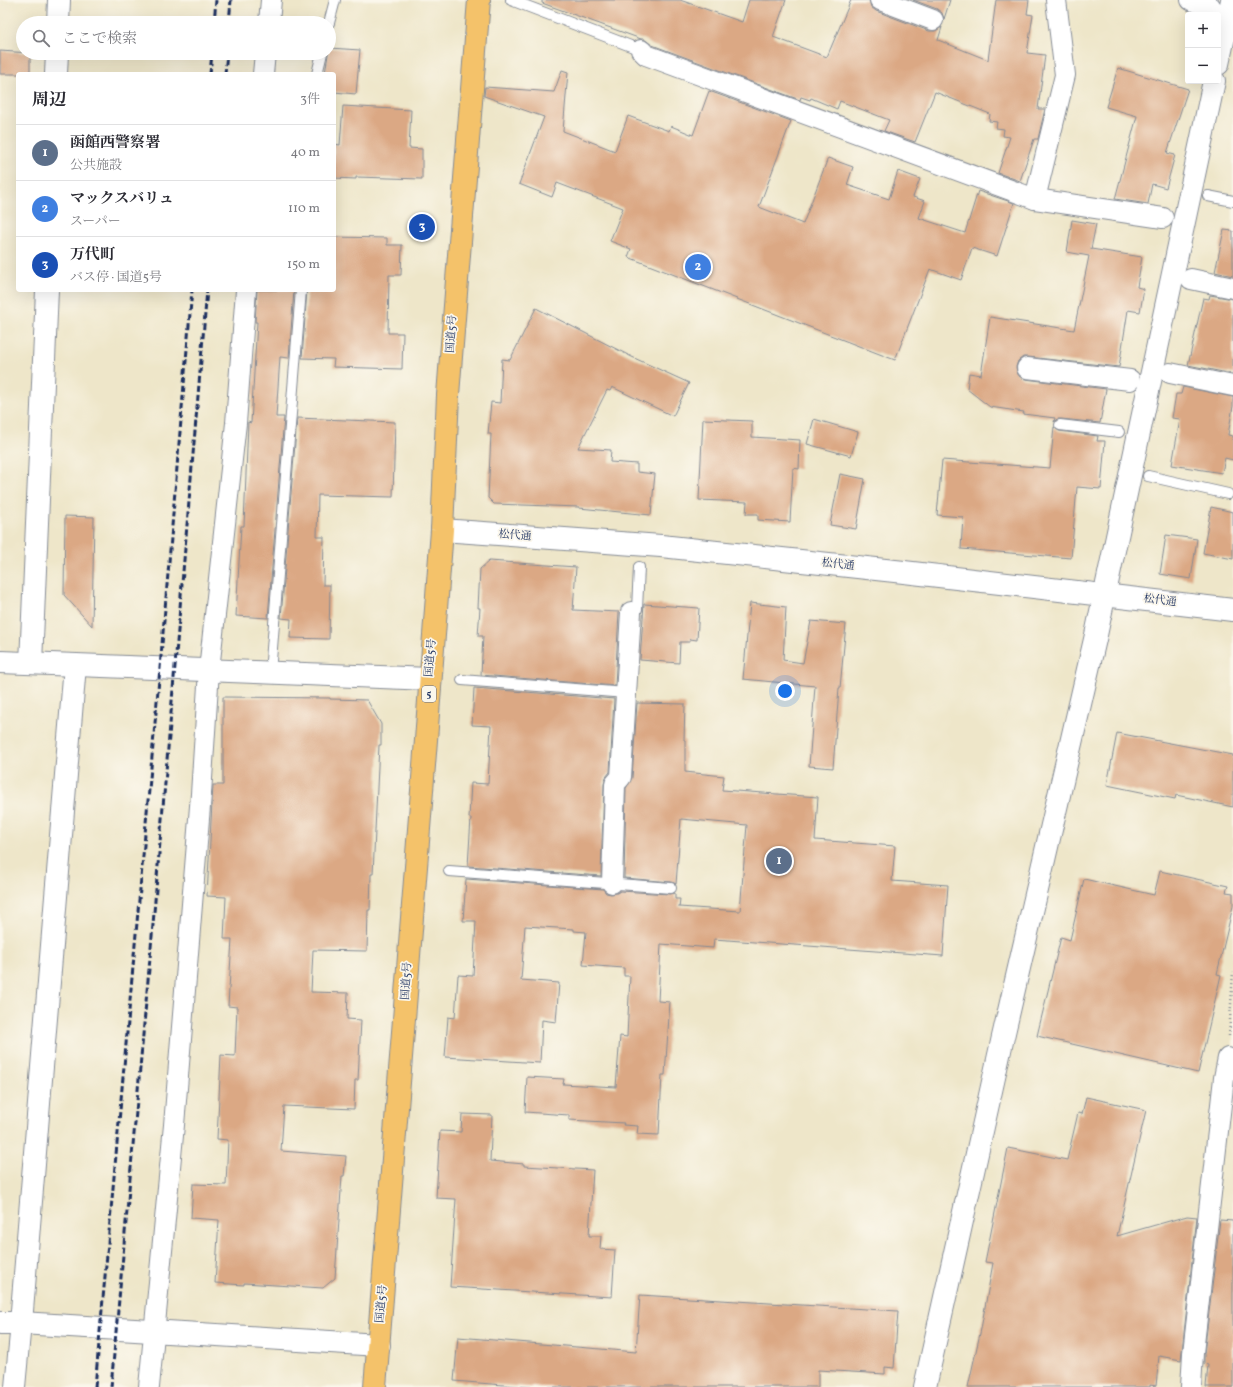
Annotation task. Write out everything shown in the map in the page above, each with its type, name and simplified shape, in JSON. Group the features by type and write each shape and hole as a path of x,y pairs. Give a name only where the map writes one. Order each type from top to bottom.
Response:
{"highway":[{"name":"国道5号","path":"375,1387 442,530 448,395 479,0"}],"street":[{"path":"58,16 59,0"},
{"path":"269,16 271,0"},
{"path":"880,0 933,20"},
{"path":"1035,199 1065,75 1056,0"},
{"path":"1191,0 1211,7"},
{"path":"1221,50 1232,0"},
{"path":"642,50 646,55 1035,199 1163,218"},
{"path":"56,72 57,60"},
{"path":"263,72 264,60"},
{"path":"925,1387 1104,595 1213,84"},
{"path":"1191,279 1233,288"},
{"path":"31,663 47,292"},
{"path":"149,1387 176,1109 201,794 209,670 236,423 246,292"},
{"path":"1026,368 1130,380"},
{"path":"1170,373 1233,386"},
{"name":"松代通","path":"442,530 653,546 1233,610"},
{"path":"612,883 615,784 621,776 631,612"},
{"path":"0,662 430,679"},
{"path":"15,1387 10,1323 75,665"},
{"path":"1191,1387 1224,1078 1228,1058"},
{"path":"10,1323 379,1345"}],"lane":[{"path":"331,16 335,0"},
{"path":"511,0 642,50"},
{"path":"318,72 321,60"},
{"path":"1208,196 1233,201"},
{"path":"270,673 301,292"},
{"path":"1060,425 1119,432"},
{"path":"1148,476 1228,494"},
{"path":"631,612 636,609 638,567"},
{"path":"462,680 626,693"},
{"path":"449,871 671,888"}],"path":[{"path":"1228,1058 1233,972"}],"building":[{"path":"542,0 680,0 742,22 749,0 786,0 773,37 827,57 851,0 869,0 871,7 876,11 929,31 935,31 942,27 938,40 988,60 996,0 1029,0 1027,14 1033,15 1027,53 1045,55 1038,109 1045,109 1038,139 1034,139 1020,181 998,173 1010,137 1003,136 1004,129 996,128 997,122 989,121 990,114 935,92 915,142 884,131 889,120 840,101 837,109 811,98 810,100 801,97 800,100 652,45 644,39 542,3"},
{"path":"913,0 950,0 944,19 942,13 937,9"},
{"path":"336,48 360,50 356,94 336,92 336,72 325,72 327,60 336,60"},
{"path":"0,51 16,52 16,60 30,60 30,72 0,74"},
{"path":"1118,68 1188,89 1167,153 1175,155 1166,188 1152,184 1148,204 1115,199 1137,116 1106,107"},
{"path":"562,70 568,72 563,131 615,151 628,116 669,131 671,126 693,135 709,91 791,121 759,207 803,224 828,158 853,167 847,185 889,199 898,171 920,179 913,197 925,201 919,218 965,233 978,191 1014,203 997,256 972,248 961,280 930,269 895,360 628,257 631,249 610,241 623,208 557,183 552,197 519,184 544,117 484,96 485,87 554,92"},
{"path":"343,106 411,110 409,148 422,149 422,179 356,177 356,179 336,178 336,144 340,145"},
{"path":"1072,220 1096,224 1091,249 1142,257 1137,287 1144,289 1140,312 1128,310 1119,367 1023,357 1018,361 1016,367 1017,373 1020,377 1025,379 1106,389 1100,423 1061,419 1057,419 1054,422 1055,418 1023,414 1024,412 990,407 967,389 969,373 981,375 990,317 1074,330 1089,256 1067,252"},
{"path":"1224,230 1233,231 1233,276 1215,272"},
{"path":"336,237 387,238 387,245 402,245 401,275 389,275 388,333 403,333 402,369 333,367 334,359 302,358 307,292 336,292"},
{"path":"257,292 294,292 289,358 280,357 276,417 284,417 268,618 236,616 241,526 244,526 248,422 251,423 257,322 255,322"},
{"path":"1210,295 1233,299 1233,374 1188,365 1203,298 1209,299"},
{"path":"536,308 632,357 689,383 673,416 612,387 610,391 607,390 578,448 611,450 610,462 637,464 637,472 655,474 651,515 579,507 494,504 488,498 491,434 488,434 491,402 500,403 502,359 510,360"},
{"path":"1183,387 1233,397 1228,435 1233,436 1233,460 1225,458 1222,473 1172,465 1180,419 1172,418 1176,394 1181,394"},
{"path":"297,418 395,422 393,497 318,495 317,537 324,537 323,585 330,585 329,639 290,638 291,619 281,618"},
{"path":"703,419 752,421 752,437 800,440 799,469 793,468 790,522 758,520 758,514 746,514 747,502 699,500"},
{"path":"814,419 858,432 851,456 807,444"},
{"path":"1054,427 1059,431 1098,436 1097,441 1105,441 1101,489 1077,487 1071,558 961,549 963,517 937,515 942,460 1050,468"},
{"path":"840,474 865,479 856,529 830,525"},
{"path":"1211,507 1233,512 1233,559 1203,553"},
{"path":"65,516 94,517 92,626 64,595"},
{"path":"1166,535 1197,539 1191,579 1160,574"},
{"path":"489,561 576,567 573,610 619,612 615,686 481,675 483,636 478,636 480,569"},
{"path":"750,603 786,607 783,660 803,663 811,621 846,624 839,688 833,768 809,766 815,686 743,679"},
{"path":"644,604 699,608 697,640 690,639 690,642 680,642 679,663 640,660"},
{"path":"474,688 614,699 610,772 606,777 604,784 601,876 468,866 471,818 469,818 471,783 488,784 491,726 472,725"},
{"path":"223,697 330,698 367,700 381,724 373,874 371,874 370,910 368,910 367,951 313,950 311,992 348,993 347,1019 361,1020 358,1080 355,1080 354,1109 284,1106 281,1151 346,1156 344,1176 342,1176 335,1278 323,1288 244,1283 244,1285 215,1283 219,1220 191,1218 193,1184 226,1185 228,1140 217,1139 221,1055 235,1056 237,1007 228,1006 232,939 224,939 226,897 207,896 213,785 223,785"},
{"path":"637,703 685,704 685,772 724,776 722,790 818,797 815,840 895,846 892,881 948,885 943,956 714,939 713,948 661,944 658,1001 670,1002 665,1075 662,1075 659,1135 637,1134 638,1126 623,1125 624,1123 569,1120 569,1115 525,1112 527,1077 564,1079 563,1084 616,1087 620,1036 627,1037 630,976 624,976 624,968 583,965 586,932 574,931 574,929 525,926 521,980 559,983 556,1022 542,1020 540,1063 445,1057 448,1017 455,1018 458,975 473,976 476,921 463,921 466,879 603,889 606,893 611,894 620,891 675,893 675,899 680,899 679,907 740,911 747,825 681,819 676,884 672,882 624,878 626,788 632,778"},
{"path":"1117,733 1233,755 1233,807 1176,795 1175,799 1107,785"},
{"path":"1160,871 1228,886 1226,892 1233,893 1233,906 1217,974 1221,975 1198,1073 1037,1036 1061,937 1070,940 1084,879 1154,895"},
{"path":"1086,1097 1146,1110 1117,1236 1187,1216 1197,1217 1181,1360 1159,1356 1156,1386 1150,1385 1150,1387 968,1387 981,1329 993,1263 985,1262 1008,1148 1067,1160 1078,1113 1082,1114"},
{"path":"462,1114 492,1115 490,1161 524,1164 524,1166 593,1170 589,1236 601,1236 600,1249 615,1250 612,1297 450,1287 456,1199 436,1198 440,1131 461,1132"},
{"path":"1220,1220 1233,1221 1233,1387 1206,1387 1208,1365 1204,1364 1204,1354"},
{"path":"640,1295 898,1311 894,1368 885,1367 885,1374 818,1370 818,1387 528,1387 454,1381 458,1337 636,1352"}],"railway":[{"path":"215,16 216,0"},
{"path":"230,16 231,0"},
{"path":"210,72 211,60"},
{"path":"225,72 226,60"},
{"path":"95,1387 160,668 192,292"},
{"path":"111,1387 152,936 207,292"}],"place":[{"name":"万代町","path":"422,227"},
{"name":"マックスバリュ","path":"698,267"},
{"name":"函館西警察署","path":"779,861"}]}
